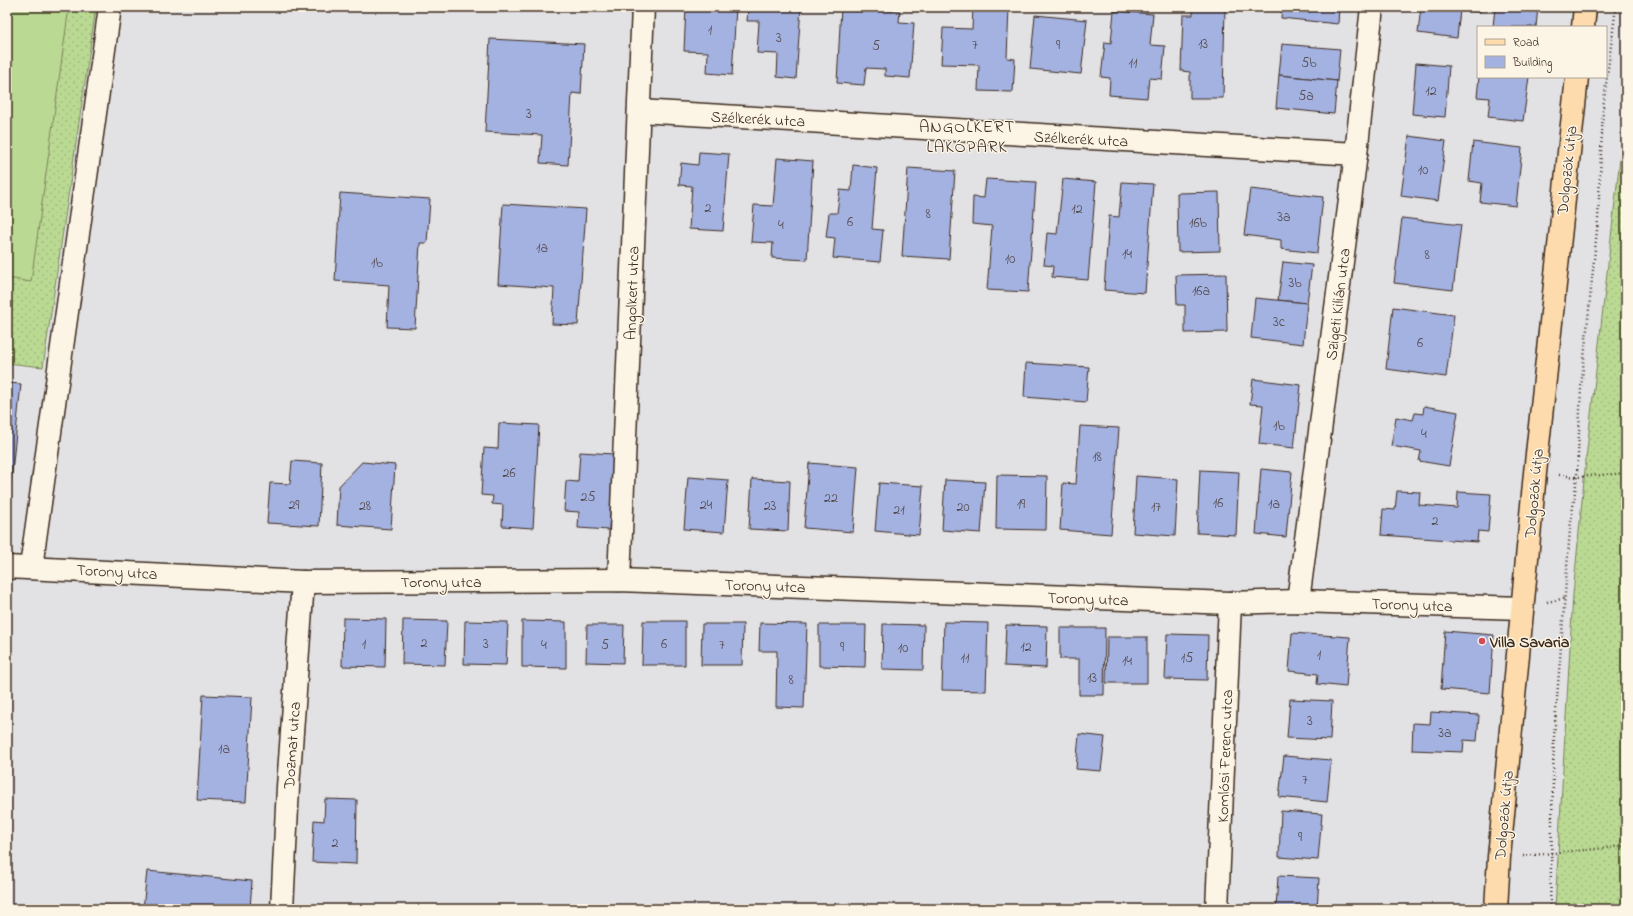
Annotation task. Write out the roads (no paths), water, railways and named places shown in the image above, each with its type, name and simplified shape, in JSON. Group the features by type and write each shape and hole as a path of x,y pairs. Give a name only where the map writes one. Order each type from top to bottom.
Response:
{"main road":[{"path":"1583,26 1585,7"},
{"name":"Dolgozók útja","path":"1496,909 1499,857 1535,473 1577,78"}],"street":[{"path":"30,567 110,7"},
{"name":"Angolkert utca","path":"620,580 643,7"},
{"name":"Szigeti Kilián utca","path":"1298,601 1356,154 1372,7"},
{"name":"Szélkerék utca","path":"639,111 1356,154"},
{"name":"Torony utca","path":"7,567 304,582 620,580 1230,603 1298,601 1522,608"},
{"name":"Dozmat utca","path":"282,909 288,787 304,582"},
{"name":"Komlósi Ferenc utca","path":"1217,909 1230,603"}],"place":[{"name":"Villa Savaria","path":"1482,641"}],"district":[{"name":"ANGOLKERT LAKÓPARK","path":"967,136"}]}
